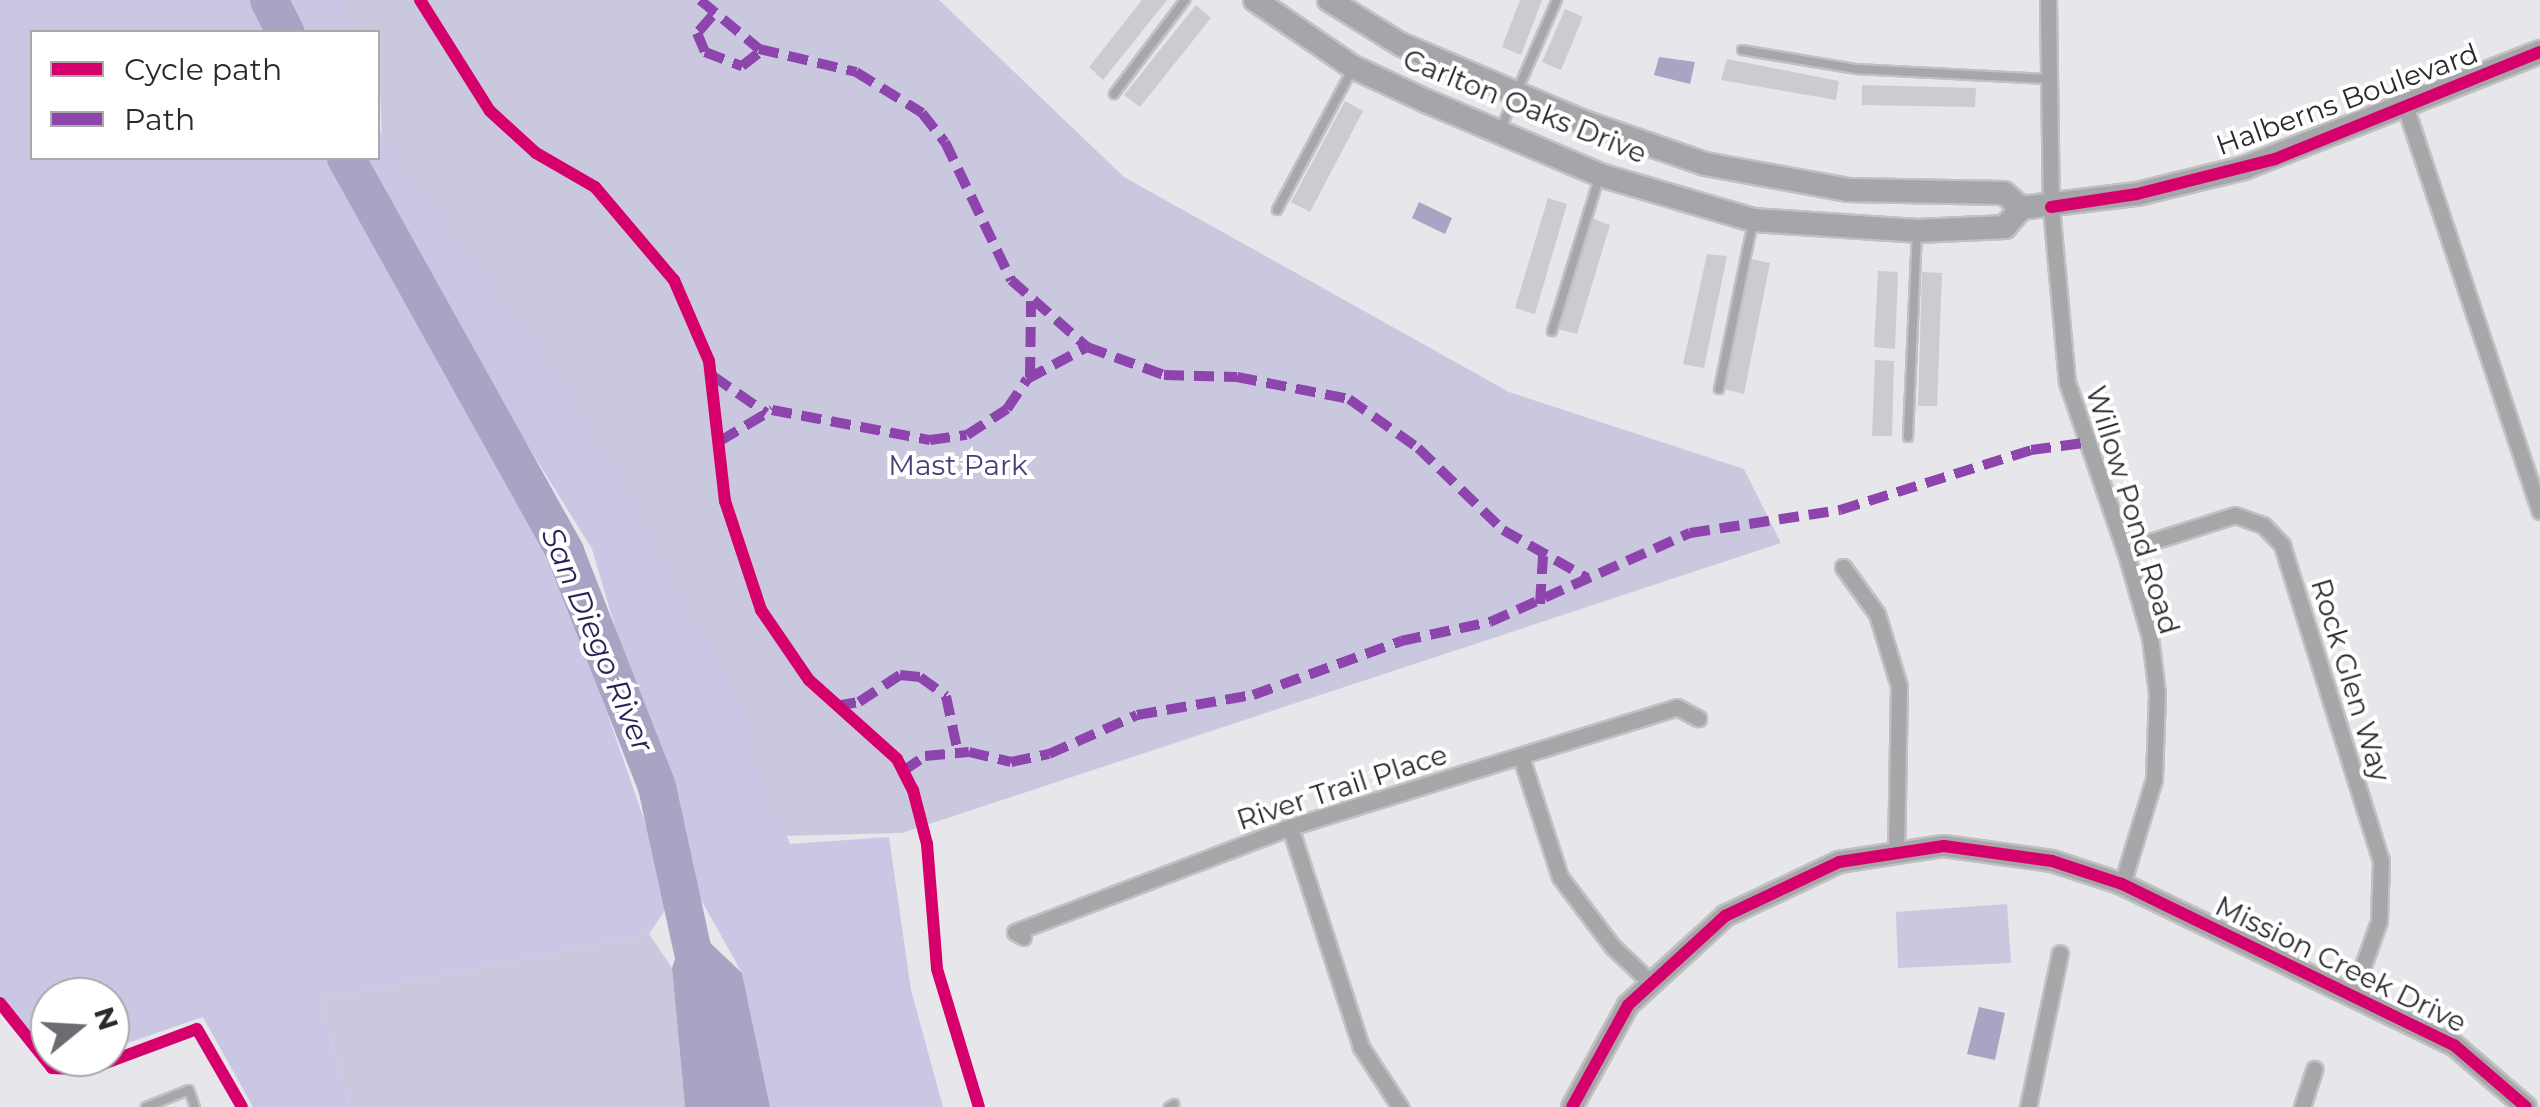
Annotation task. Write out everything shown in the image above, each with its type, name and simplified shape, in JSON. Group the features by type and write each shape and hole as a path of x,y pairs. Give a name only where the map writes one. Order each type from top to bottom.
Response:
{"main road":[{"name":"Carlton Oaks Drive","path":"1255,0 1353,67 1600,175 1753,220 1917,231 2005,227 2021,208"},
{"name":"Carlton Oaks Drive","path":"1329,0 1400,44 1518,94 1705,164 1848,190 2004,193 2021,208 2051,207"},
{"name":"Halberns Boulevard","path":"2051,207 2244,168 2406,108 2540,52"}],"street":[{"name":"Willow Pond Road","path":"2048,0 2051,207 2067,382 2125,550 2150,638 2158,722 2148,807 2122,884"},
{"path":"2406,108 2540,511"},
{"name":"Rock Glen Way","path":"2125,550 2235,516 2263,525 2282,544 2381,860 2379,921 2352,996"},
{"path":"1842,567 1878,614 1897,674 1902,739 1896,850"},
{"name":"River Trail Place","path":"1023,937 1015,932 1290,827 1677,708 1698,718"},
{"path":"1522,757 1560,877 1613,947 1648,980"},
{"path":"1290,827 1361,1047 1400,1107"},
{"name":"Mission Creek Drive","path":"1572,1107 1610,1030 1648,980 1754,898 1825,866 1896,850 1968,847 2052,860 2122,884 2454,1045 2526,1107"},
{"path":"2028,1107 2060,952"},
{"path":"2302,1107 2314,1068"}],"lane":[{"path":"1114,94 1185,0"},
{"path":"1499,131 1557,0"},
{"path":"1742,50 1856,69 2047,79"},
{"path":"1277,210 1353,67"},
{"path":"1552,331 1600,175"},
{"path":"1719,390 1753,220"},
{"path":"1908,437 1917,231"},
{"path":"146,1107 190,1090 195,1107"}],"green space":[{"name":"Mast Park","path":"311,0 939,0 1124,177 1509,392 1744,469 1781,543 902,833 781,836 414,182 382,140 380,30 329,30"},
{"path":"2007,904 2011,963 1898,968 1896,912"},
{"path":"649,934 672,968 685,1107 350,1107 320,1000"}],"shaded area":[{"path":"0,0 254,0 268,30 30,30 30,160 333,160 555,563 672,900 649,934 320,1000 350,1107 253,1107 203,1017 130,1042 130,977 30,977 30,1036 0,997"},
{"path":"281,0 343,0 351,30 295,30"},
{"path":"1659,57 1695,62 1690,84 1654,75"},
{"path":"380,129 383,140 557,370 639,508 746,716 763,784 790,844 889,837 911,990 943,1107 770,1107 742,973 690,880 592,549 397,235 359,160 380,160"},
{"path":"1419,202 1452,218 1445,234 1412,218"},
{"path":"688,922 742,973 770,1107 685,1107 672,968"},
{"path":"1979,1007 2005,1013 1995,1060 1967,1054"}],"building":[{"path":"1142,0 1167,0 1103,80 1089,67"},
{"path":"1520,0 1542,0 1521,55 1502,47"},
{"path":"1196,5 1211,18 1140,107 1124,95"},
{"path":"1565,9 1583,17 1561,70 1542,62"},
{"path":"1727,59 1839,81 1836,100 1721,80"},
{"path":"1862,85 1976,88 1975,107 1862,105"},
{"path":"1345,101 1363,111 1310,212 1291,202"},
{"path":"1548,198 1567,204 1535,314 1515,308"},
{"path":"1591,218 1610,225 1577,334 1558,329"},
{"path":"1707,254 1727,256 1704,368 1683,364"},
{"path":"1751,259 1770,263 1744,394 1724,389"},
{"path":"1878,271 1898,272 1895,349 1874,347"},
{"path":"1922,272 1942,273 1937,406 1918,406"},
{"path":"1875,360 1894,361 1892,436 1872,436"}],"waterway":[{"name":"San Diego River","path":"269,0 284,30"},
{"name":"San Diego River","path":"347,160 565,552 657,787 697,971"}],"marked path":[{"path":"700,0 759,49 856,72 922,113 945,142 1011,280 1087,347 1164,375 1237,377 1349,399 1418,448 1503,530 1587,578"},
{"path":"712,16 697,33 705,52 742,66 764,49"},
{"path":"1030,377 1031,301"},
{"path":"720,441 772,410 930,440 967,435 1007,409 1027,379 1087,347"},
{"path":"713,376 766,413"},
{"path":"903,771 925,756 969,752 1011,762 1049,754 1137,715 1253,695 1401,641 1490,622 1690,533 1840,510 2031,450 2084,443"},
{"path":"1540,604 1543,556"},
{"path":"836,706 859,702 900,675 920,677 946,696 958,753"}],"cycle path":[{"path":"420,0 490,111 536,153 595,187 674,280 709,361 725,501 761,610 809,680 897,759 913,790 927,844 937,969 979,1107"},
{"path":"2051,207 2137,194 2275,159 2540,52"},
{"path":"1572,1107 1628,1005 1725,916 1839,862 1944,846 2052,861 2122,884 2454,1045 2526,1107"},
{"path":"0,1003 52,1068 87,1070 197,1029 242,1107"}]}
